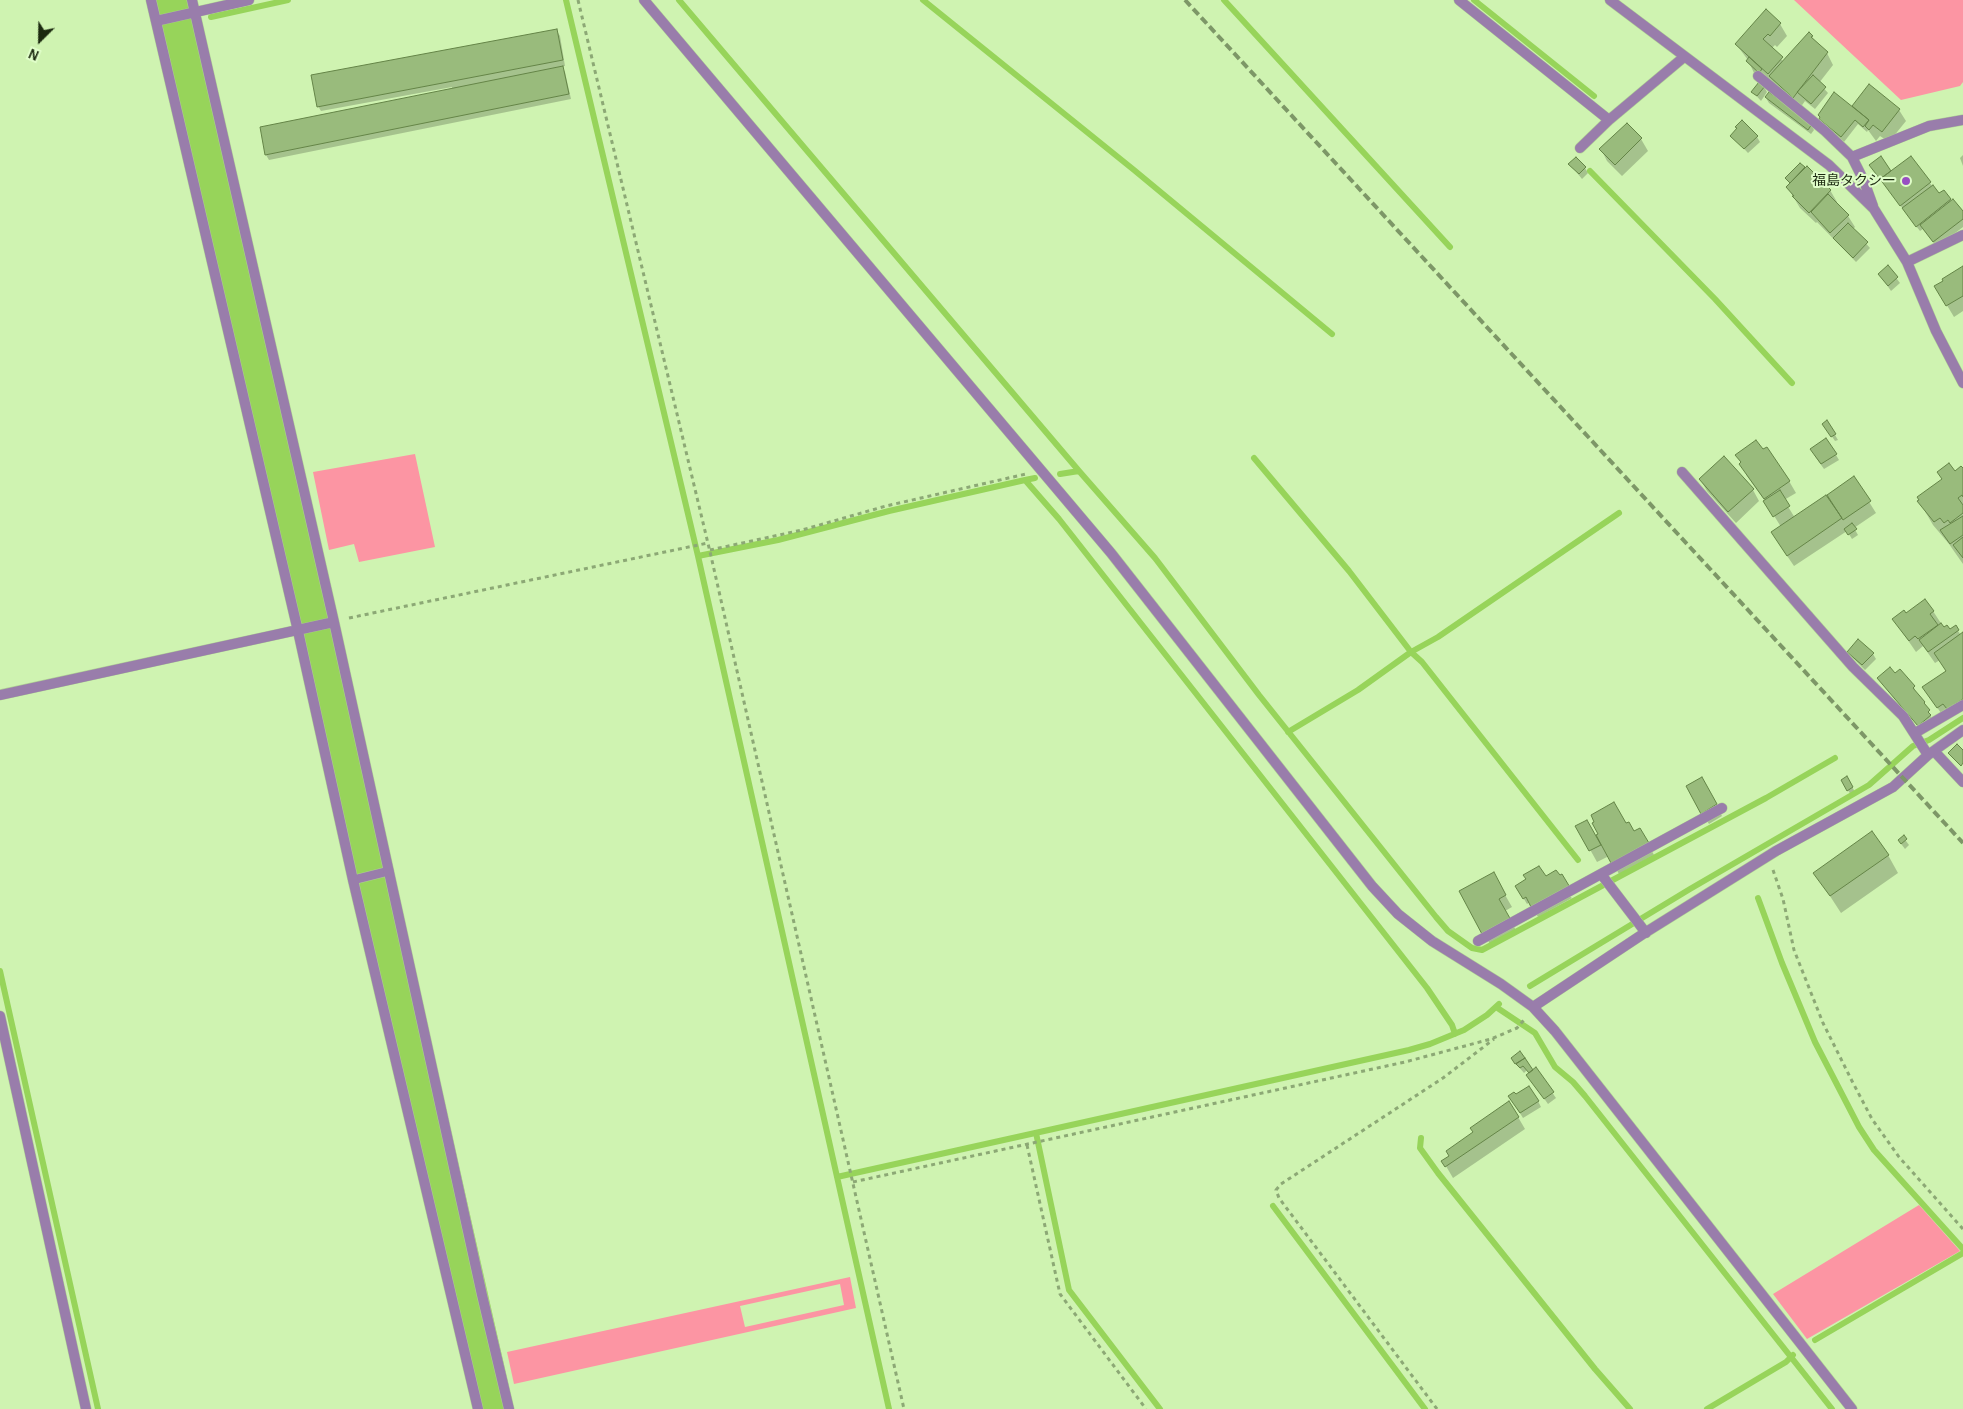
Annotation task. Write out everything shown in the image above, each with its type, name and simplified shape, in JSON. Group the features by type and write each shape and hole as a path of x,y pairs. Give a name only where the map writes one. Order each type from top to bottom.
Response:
{"street":[{"path":"152,0 160,20 302,630 478,1409"},
{"path":"192,0 191,13 385,872 509,1409"},
{"path":"160,20 249,0"},
{"path":"644,0 1111,553 1372,886 1398,914 1432,941 1533,1007 1555,1031 1852,1409"},
{"path":"1459,0 1609,120"},
{"path":"1610,0 1829,165 1874,209"},
{"path":"1580,148 1609,120 1684,57"},
{"path":"1758,76 1825,131 1852,157 1864,181 1874,209 1907,262 1936,331 1963,383"},
{"path":"1852,157 1929,126 1963,120"},
{"path":"1907,262 1963,235"},
{"path":"1682,472 1853,667 1903,716 1928,752 1963,782"},
{"path":"0,695 330,623"},
{"path":"1916,735 1963,705"},
{"path":"1533,1007 1640,925 1888,791 1928,752 1963,730"},
{"path":"1478,940 1605,880 1722,808"},
{"path":"1605,880 1640,925"},
{"path":"0,1016 86,1409"}],"lane":[{"path":"357,879 385,872"}],"path":[{"path":"578,0 710,551 904,1409"},
{"path":"710,551 802,530 886,506 1041,470"},
{"path":"330,623 708,543"},
{"path":"1768,856 1783,899 1794,950 1823,1023 1852,1081 1872,1119 1899,1157 1963,1229"},
{"path":"852,1180 1027,1145 1405,1062 1491,1040 1516,1028 1526,1017"},
{"path":"1438,1409 1279,1198 1276,1190 1281,1184 1443,1078 1499,1036"},
{"path":"1027,1145 1060,1294 1146,1409"}],"shaded area":[{"path":"1794,0 1963,0 1963,82 1960,86 1901,100"},
{"path":"415,454 435,547 359,562 354,544 329,550 313,472"},
{"path":"1919,1205 1960,1251 1807,1339 1773,1294"},
{"path":"850,1277 856,1308 514,1384 507,1352","holes":["840,1284 844,1305 745,1327 740,1306"]}],"building":[{"path":"1766,9 1781,23 1770,36 1768,34 1763,39 1783,57 1768,74 1735,44"},
{"path":"557,29 563,60 317,107 311,75"},
{"path":"1809,32 1813,36 1811,37 1828,52 1793,98 1769,76"},
{"path":"1749,57 1762,69 1759,73 1746,61"},
{"path":"563,66 569,94 265,155 260,127"},
{"path":"1813,75 1826,87 1811,104 1797,92"},
{"path":"1759,82 1765,86 1757,96 1751,92"},
{"path":"1869,84 1900,109 1882,132 1873,125 1869,130 1865,126 1869,120 1852,106"},
{"path":"1769,92 1812,124 1808,130 1765,97"},
{"path":"1834,92 1869,120 1863,127 1855,120 1841,137 1819,119 1818,115"},
{"path":"1742,120 1758,136 1744,149 1730,136"},
{"path":"1627,123 1642,138 1615,165 1599,149"},
{"path":"1881,156 1891,171 1880,179 1869,165"},
{"name":"福島タクシー","path":"1911,156 1931,182 1900,206 1880,179"},
{"path":"1576,157 1586,167 1579,174 1568,164"},
{"path":"1800,163 1805,167 1790,183 1785,178"},
{"path":"1807,166 1831,190 1809,213 1786,187"},
{"path":"1933,185 1939,193 1944,190 1951,199 1916,227 1902,208"},
{"path":"1828,194 1849,215 1830,233 1811,212"},
{"path":"1953,199 1963,211 1963,219 1933,242 1920,225"},
{"path":"1848,223 1868,242 1853,258 1833,238"},
{"path":"1888,265 1898,277 1888,286 1878,274"},
{"path":"1963,266 1963,296 1946,306 1934,286"},
{"path":"1827,420 1836,434 1831,437 1822,424"},
{"path":"1826,438 1837,454 1821,464 1810,449"},
{"path":"1756,440 1763,449 1767,447 1790,481 1764,499 1739,464 1741,462 1735,455"},
{"path":"1724,456 1754,489 1728,512 1699,479"},
{"path":"1949,463 1955,471 1961,466 1963,468 1963,497 1962,495 1958,498 1963,505 1963,513 1950,523 1948,520 1944,523 1940,518 1934,522 1917,501 1919,500 1917,497 1942,479 1937,472"},
{"path":"1854,476 1871,501 1843,520 1827,495"},
{"path":"1780,490 1790,506 1773,517 1763,501"},
{"path":"1826,495 1842,518 1787,556 1771,532"},
{"path":"1963,516 1963,535 1950,544 1940,530"},
{"path":"1852,523 1857,529 1848,535 1844,529"},
{"path":"1963,537 1963,558 1953,545"},
{"path":"1925,599 1934,611 1930,614 1938,625 1918,639 1915,636 1909,641 1892,619 1904,610 1906,613"},
{"path":"1941,623 1944,627 1947,625 1950,629 1956,625 1959,630 1928,652 1919,640"},
{"path":"1963,632 1963,699 1947,709 1943,704 1937,708 1922,687 1946,671 1934,653"},
{"path":"1858,639 1874,653 1862,665 1847,652"},
{"path":"1890,667 1895,673 1900,669 1915,686 1913,688 1930,710 1928,712 1931,715 1918,726 1877,678"},
{"path":"1957,744 1963,750 1963,763 1961,766 1948,753"},
{"path":"1847,776 1853,787 1847,791 1841,780"},
{"path":"1702,777 1717,804 1701,814 1686,786"},
{"path":"1614,802 1626,823 1629,822 1634,831 1640,828 1649,843 1611,863 1596,835 1598,834 1592,823 1594,822 1591,815"},
{"path":"1587,820 1601,845 1589,851 1575,826"},
{"path":"1872,831 1889,855 1830,896 1813,873"},
{"path":"1904,835 1907,839 1901,844 1898,840"},
{"path":"1539,866 1546,876 1556,870 1560,875 1562,874 1571,889 1534,913 1526,897 1523,899 1515,886 1526,879 1523,875"},
{"path":"1494,872 1506,895 1499,899 1511,920 1483,936 1459,891"},
{"path":"1520,1051 1525,1058 1515,1064 1511,1058"},
{"path":"1525,1058 1533,1070 1529,1073 1523,1066 1520,1068 1516,1064"},
{"path":"1536,1067 1554,1092 1544,1099 1526,1075"},
{"path":"1529,1086 1539,1101 1520,1113 1508,1096 1514,1092 1516,1094"},
{"path":"1509,1101 1519,1117 1445,1167 1441,1161 1449,1156 1446,1151 1473,1132 1470,1128"}],"waterway":[{"path":"171,0 284,481 494,1409"},
{"path":"211,17 288,0"},
{"path":"566,0 698,556 889,1409"},
{"path":"679,0 1079,471"},
{"path":"923,0 1134,170 1332,334"},
{"path":"1224,0 1450,247"},
{"path":"1474,0 1594,96"},
{"path":"176,24 187,22"},
{"path":"1590,171 1715,299 1792,383"},
{"path":"1254,458 1349,571 1411,652 1422,662 1578,860"},
{"path":"1060,474 1079,471 1155,558 1259,695 1436,917 1448,931 1472,948 1482,950 1766,798 1835,758"},
{"path":"1025,480 1035,478"},
{"path":"698,556 778,540 889,511 1025,480 1059,519 1427,988 1452,1025 1455,1034"},
{"path":"1288,732 1358,690 1411,652 1438,637 1619,513"},
{"path":"1530,986 1690,889 1869,785 1913,746 1929,740 1963,718"},
{"path":"1758,898 1782,963 1815,1042 1859,1127 1874,1150 1963,1249"},
{"path":"0,971 98,1409"},
{"path":"837,1177 1409,1050 1430,1044 1464,1030 1487,1015 1499,1004"},
{"path":"1496,1007 1535,1033 1555,1067 1573,1082 1585,1096 1832,1409"},
{"path":"1036,1133 1069,1290 1160,1409"},
{"path":"1421,1138 1420,1148 1438,1173 1595,1369 1630,1409"},
{"path":"1273,1206 1425,1409"},
{"path":"1815,1340 1963,1253"},
{"path":"1707,1409 1786,1362 1793,1355"}],"railway":[{"path":"1185,0 1963,843"}],"place":[{"name":"福島タクシー","path":"1906,181"}]}
